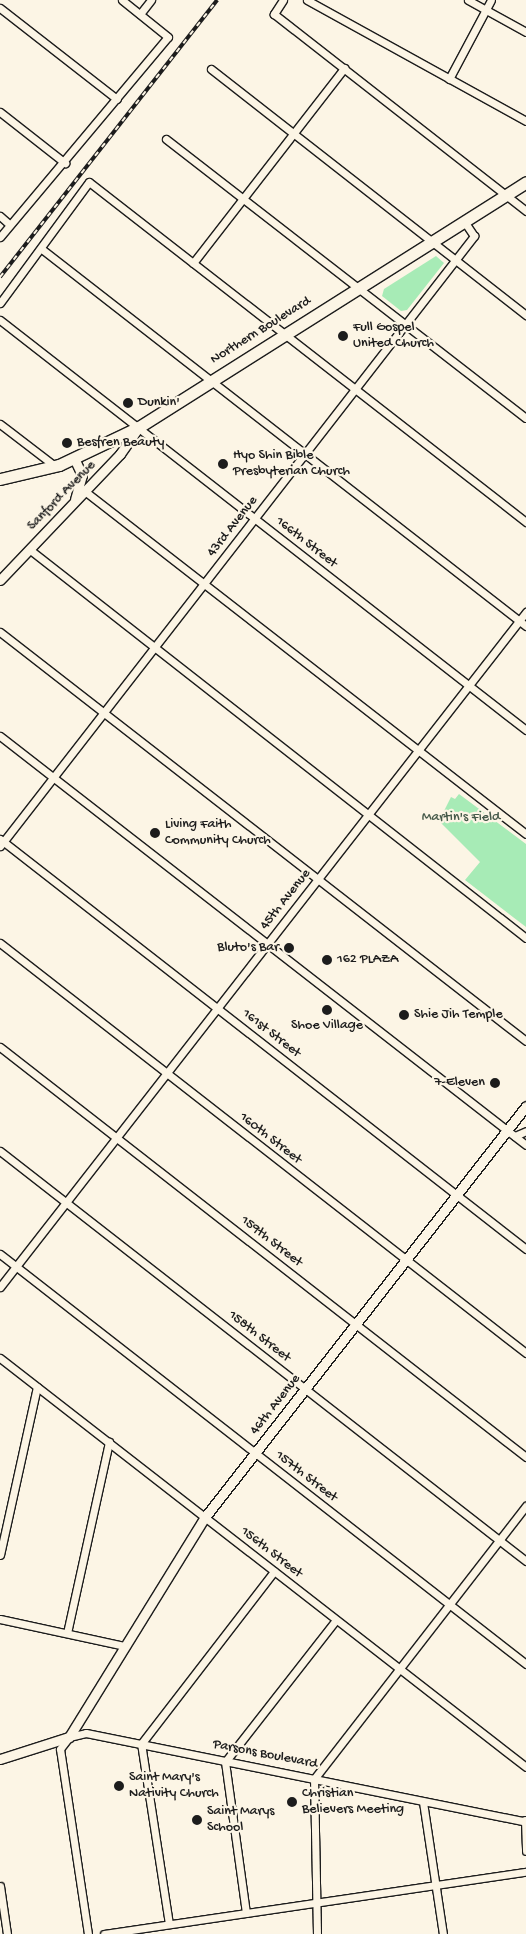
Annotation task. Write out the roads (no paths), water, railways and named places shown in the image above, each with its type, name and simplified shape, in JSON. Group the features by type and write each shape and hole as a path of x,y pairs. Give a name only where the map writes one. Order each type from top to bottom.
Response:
{"main road":[{"name":"Northern Boulevard","path":"0,479 57,466 139,427 526,182"}],"street":[{"path":"0,237 65,163 168,36 122,0"},
{"path":"140,14 151,0"},
{"path":"283,0 274,14 526,210"},
{"path":"308,0 526,121"},
{"path":"468,0 526,32"},
{"path":"449,79 491,0"},
{"path":"0,8 117,99"},
{"path":"193,263 344,68"},
{"path":"211,69 526,315"},
{"path":"0,112 65,163"},
{"path":"166,138 526,418"},
{"path":"0,303 43,250 89,182 526,522"},
{"path":"0,216 10,225"},
{"name":"43rd Avenue","path":"1,842 155,648 474,236 464,221"},
{"path":"43,250 526,626"},
{"name":"166th Street","path":"0,320 526,730"},
{"path":"0,424 57,466"},
{"name":"Sanford Avenue","path":"0,580 75,500 139,427"},
{"path":"74,458 82,475 82,490 205,583 526,834"},
{"path":"29,549 526,938"},
{"name":"45th Avenue","path":"0,1287 526,612"},
{"path":"0,632 526,1041"},
{"path":"0,736 526,1145"},
{"name":"161st Street","path":"1,842 526,1249"},
{"name":"160th Street","path":"0,943 526,1353"},
{"name":"159th Street","path":"0,1047 526,1457"},
{"name":"46th Avenue","path":"69,1737 205,1517 457,1195 511,1134 526,1106"},
{"path":"511,1134 526,1131"},
{"name":"158th Street","path":"0,1151 526,1561"},
{"name":"157th Street","path":"0,1254 526,1664"},
{"name":"156th Street","path":"0,1358 526,1767"},
{"path":"0,1555 37,1387"},
{"path":"67,1633 109,1442"},
{"path":"317,1934 314,1779 526,1506"},
{"path":"169,1924 140,1744 274,1571"},
{"path":"0,1619 125,1646"},
{"path":"246,1913 225,1762 336,1620"},
{"name":"Parsons Boulevard","path":"0,1759 86,1733 525,1821"},
{"path":"69,1737 60,1749 88,1934"},
{"path":"423,1802 442,1934"},
{"path":"525,1821 526,1851"},
{"path":"104,1934 526,1872"},
{"path":"0,1886 7,1934"}],"railway":[{"path":"0,277 217,0"}],"place":[{"name":"Full Gospel United Church","path":"343,336"},
{"name":"Dunkin'","path":"128,403"},
{"name":"Besfren Beauty","path":"67,443"},
{"name":"Hyo Shin Bible Presbyterian Church","path":"223,464"},
{"name":"Living Faith Community Church","path":"155,833"},
{"name":"Bluto's Bar","path":"289,948"},
{"name":"162 PLAZA","path":"327,960"},
{"name":"Shoe Village","path":"327,1010"},
{"name":"Shie Jih Temple","path":"404,1015"},
{"name":"7-Eleven","path":"495,1083"},
{"name":"Saint Mary's Nativity Church","path":"119,1786"},
{"name":"Christian Believers Meeting","path":"292,1802"},
{"name":"Saint Marys School","path":"197,1820"}],"park label":[{"name":"Martin's Field","path":"461,818"}]}
